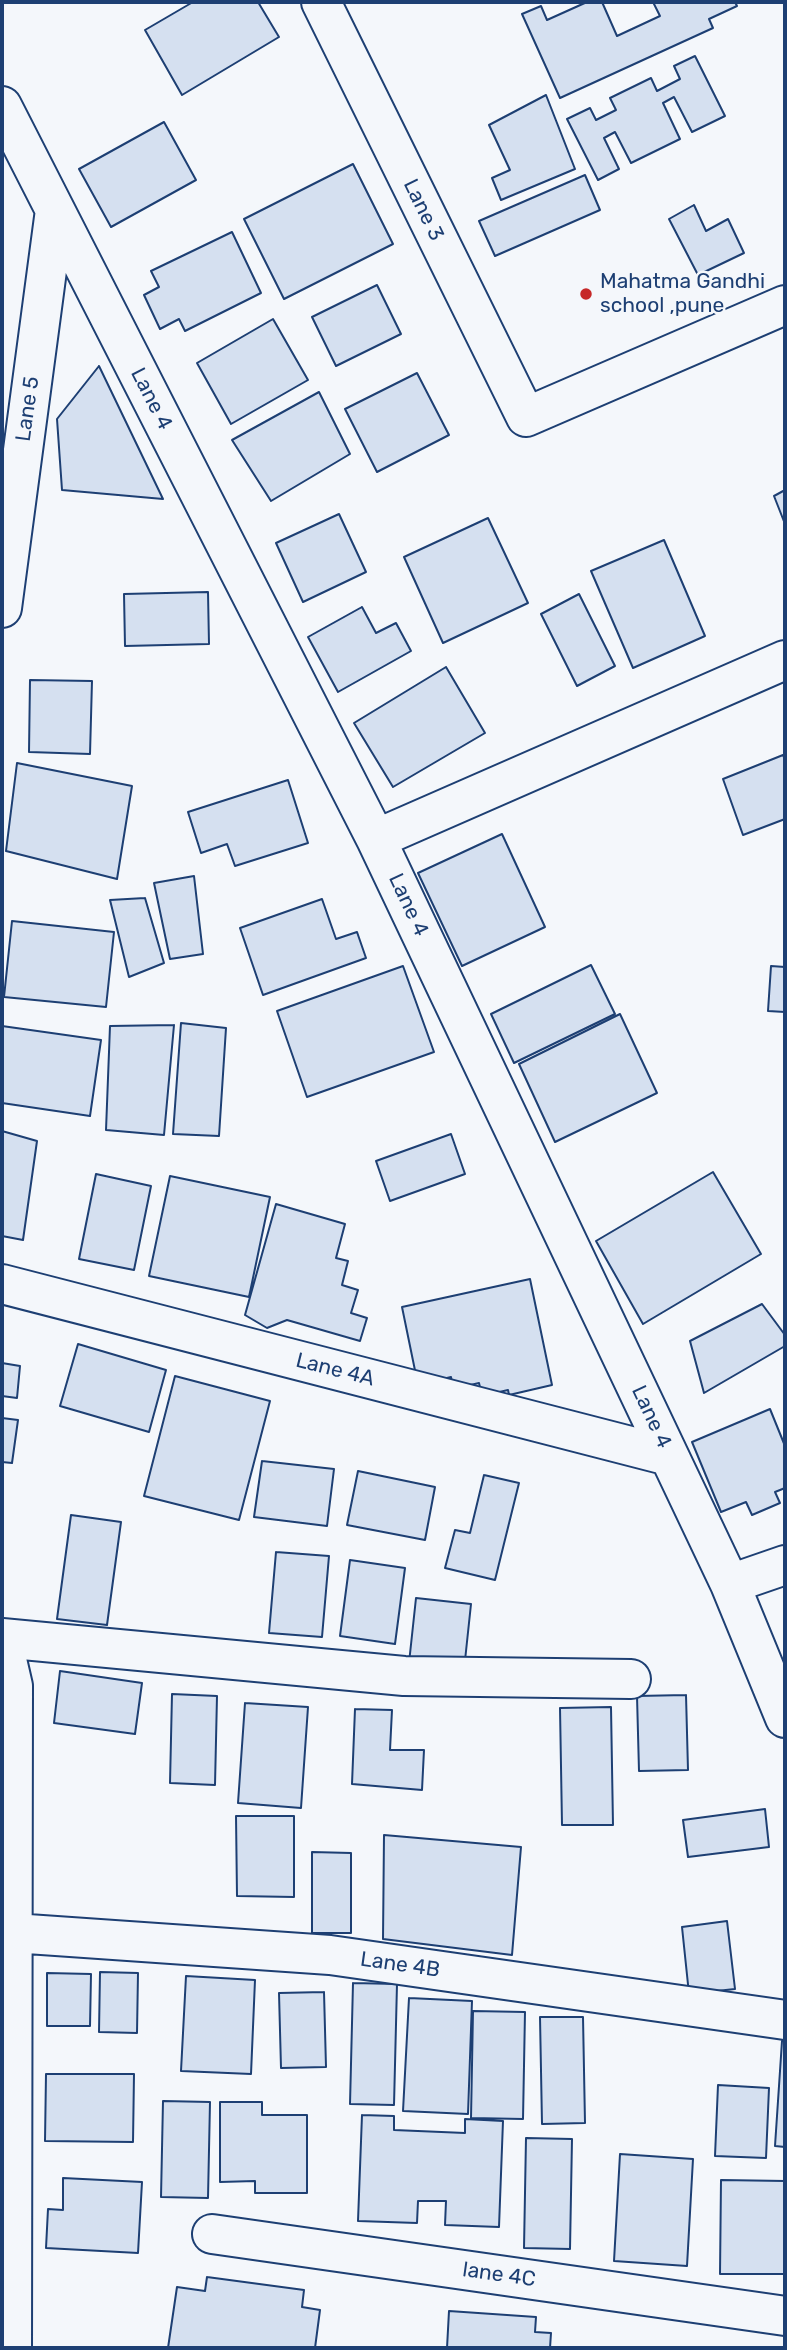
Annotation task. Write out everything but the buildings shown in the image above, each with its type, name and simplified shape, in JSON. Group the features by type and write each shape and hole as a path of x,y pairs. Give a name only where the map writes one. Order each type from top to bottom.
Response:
{"street":[{"name":"Lane 3","path":"321,2 526,417 785,305"},
{"name":"Lane 4","path":"2,106 376,839 730,1584 785,1718"},
{"name":"Lane 5","path":"2,608 55,210"},
{"path":"376,839 785,660"},
{"name":"Lane 4A","path":"2,1284 669,1456"},
{"path":"730,1584 785,1565"},
{"path":"12,2348 7,2108 13,1933 7,1842 13,1686 2,1638 404,1676 631,1679"},
{"name":"Lane 4B","path":"13,1933 330,1955 785,2020"},
{"name":"lane 4C","path":"212,2234 785,2316"}],"place":[{"name":"Mahatma Gandhi school ,pune","path":"586,294"}]}
